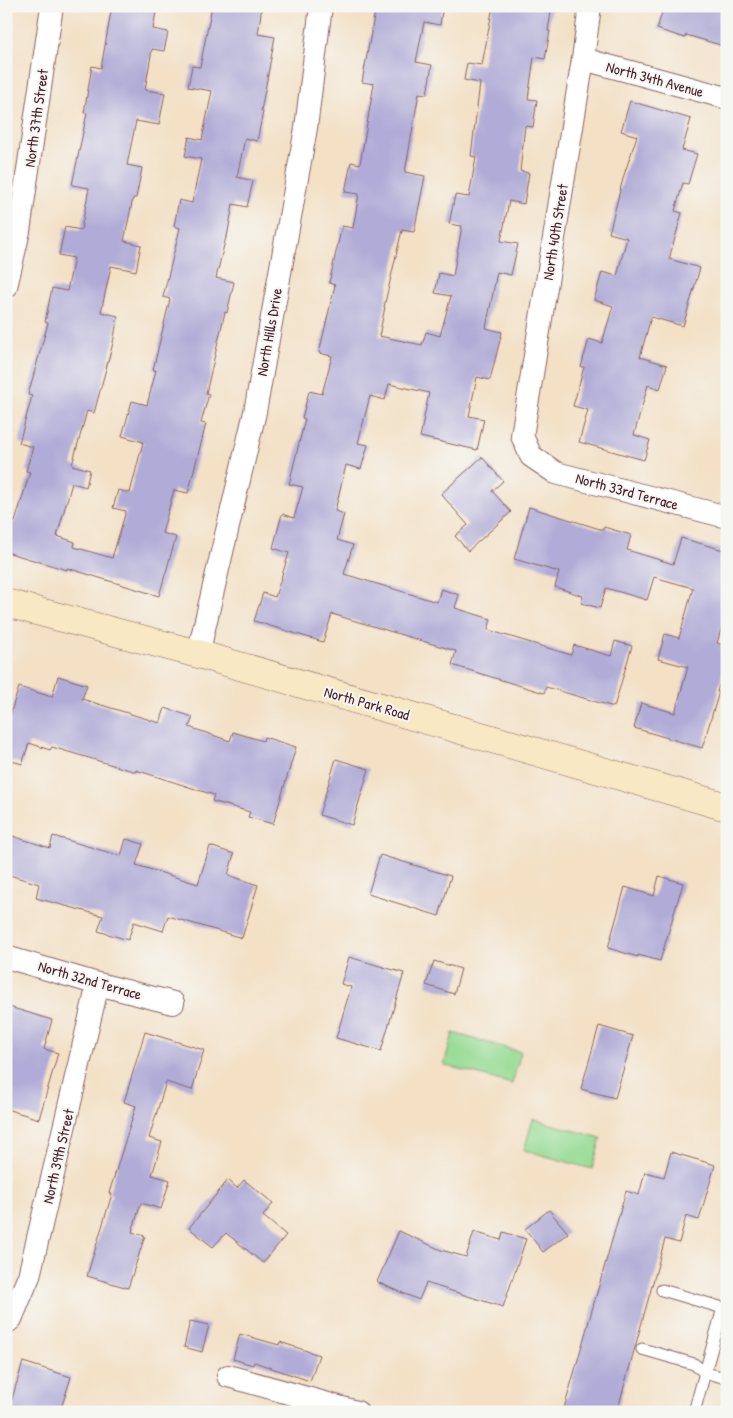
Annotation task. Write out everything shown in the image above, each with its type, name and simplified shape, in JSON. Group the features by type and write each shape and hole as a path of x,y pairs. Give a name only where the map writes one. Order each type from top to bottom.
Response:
{"street":[{"name":"North 37th Street","path":"6,287 19,231 52,6"},
{"name":"North Hills Drive","path":"198,654 255,412 306,128 321,6"},
{"name":"North 40th Street","path":"531,456 522,436 590,6"},
{"name":"North 34th Avenue","path":"583,59 727,98"},
{"name":"North 33rd Terrace","path":"531,456 556,473 727,517"},
{"name":"North Park Road","path":"6,603 198,654 727,807"},
{"name":"North 32nd Terrace","path":"6,957 98,984 173,1003"},
{"name":"North 39th Street","path":"6,1323 11,1319 29,1276 98,984"},
{"path":"228,1376 356,1412"}],"lane":[{"path":"662,1290 723,1308 694,1412"},
{"path":"642,1349 694,1364 705,1372 727,1378"}],"green space":[{"path":"453,1033 521,1052 512,1084 444,1065"},
{"path":"533,1119 601,1138 592,1169 524,1150"}],"building":[{"path":"112,6 157,6 153,29 168,32 164,51 152,49 145,90 165,93 159,125 136,121 127,165 142,168 136,198 133,198 124,241 141,245 136,271 111,266 101,312 118,316 113,343 94,413 87,411 72,465 90,470 86,487 72,483 57,536 75,542 74,547 112,558 126,511 113,508 118,490 130,493 143,442 122,436 132,401 147,405 156,370 153,370 170,299 163,297 180,228 174,226 179,200 192,203 201,159 185,156 189,137 202,140 212,91 188,87 192,66 200,67 212,6 262,6 258,34 275,37 257,141 245,138 237,177 253,181 247,207 233,204 227,237 216,278 234,282 206,393 209,394 201,423 206,424 188,493 174,490 162,533 176,537 159,596 6,552 6,519 15,522 30,472 26,471 33,447 19,443 32,396 28,395 48,323 45,322 52,288 67,291 74,258 59,255 65,227 81,230 89,188 72,185 87,113 84,113 92,66 101,68"},
{"path":"376,6 443,6 440,25 424,22 416,62 432,65 427,94 419,93 405,172 425,176 414,232 402,230 379,336 422,345 426,332 440,336 451,296 435,293 439,273 453,276 462,226 449,224 455,195 469,197 476,157 471,156 480,83 464,80 467,63 482,65 493,6 552,6 545,59 534,57 528,99 537,100 533,127 525,126 520,171 529,173 524,204 509,201 501,241 518,244 511,275 497,272 486,328 502,332 490,380 477,377 469,416 484,419 477,450 420,437 429,393 389,384 385,400 370,396 358,443 368,445 361,469 346,465 335,511 344,514 337,540 353,545 344,574 437,602 441,589 459,595 455,608 491,619 488,630 571,655 574,645 611,656 615,641 632,646 614,707 546,687 544,693 452,665 456,651 332,614 323,642 254,621 263,593 275,597 289,553 273,548 282,514 294,518 303,487 289,484 305,419 302,418 309,391 322,394 332,356 319,353 335,285 329,283 342,226 353,228 359,194 345,192 351,162 360,164 374,84 362,82"},
{"path":"664,6 727,6 727,47 686,35 685,38 657,29"},
{"path":"630,101 691,119 682,150 697,154 688,184 683,183 675,211 682,213 669,259 700,268 683,326 651,317 640,357 667,365 660,389 648,385 634,435 650,440 644,460 579,442 588,410 573,406 584,367 581,367 589,339 602,343 613,306 594,300 602,272 617,276 627,238 609,233 624,175 637,136 621,131"},
{"path":"482,457 503,481 492,491 511,512 468,551 455,536 468,525 441,494"},
{"path":"529,507 603,530 604,527 631,535 627,550 673,564 681,538 727,551 727,610 717,643 727,646 727,659 702,748 634,728 641,703 675,713 688,667 658,659 665,634 679,638 693,588 654,577 647,600 606,588 600,608 581,603 583,596 555,587 559,572 514,559"},
{"path":"58,676 87,685 82,699 160,723 165,708 193,717 189,727 230,741 233,732 263,741 264,737 296,747 273,824 248,817 250,812 212,801 214,795 136,770 136,772 52,747 50,750 29,743 22,764 6,759 6,727 19,687 52,697"},
{"path":"336,759 369,769 352,825 319,815"},
{"path":"6,834 50,848 53,836 121,856 126,839 143,844 136,865 198,884 210,846 234,854 228,875 258,885 242,938 168,916 163,931 134,922 128,940 98,931 103,916 36,898 39,884 6,874"},
{"path":"380,855 451,876 439,916 368,894"},
{"path":"659,876 683,883 660,961 608,948 625,887 654,896"},
{"path":"349,957 404,973 381,1051 336,1038 351,987 341,984"},
{"path":"434,961 461,969 454,994 426,985"},
{"path":"6,1006 52,1020 44,1049 58,1053 39,1119 6,1109"},
{"path":"599,1026 633,1036 615,1098 581,1089"},
{"path":"145,1032 204,1050 192,1090 166,1082 149,1138 162,1142 152,1175 170,1180 161,1209 141,1203 132,1232 145,1236 128,1288 87,1276 112,1194 109,1193 136,1106 124,1102"},
{"path":"671,1152 715,1165 699,1220 686,1216 679,1243 665,1239 617,1412 563,1412 626,1191 639,1195 645,1172 664,1177"},
{"path":"228,1180 237,1188 244,1180 273,1203 263,1216 286,1235 263,1263 226,1233 213,1247 189,1228"},
{"path":"549,1210 568,1233 543,1252 525,1229"},
{"path":"399,1231 441,1250 466,1257 474,1232 501,1240 503,1232 526,1239 503,1307 426,1283 419,1300 377,1282"},
{"path":"190,1321 209,1325 202,1352 184,1347"},
{"path":"240,1334 279,1345 280,1342 319,1355 310,1381 254,1362 253,1365 233,1359"},
{"path":"23,1362 71,1377 60,1412 8,1412"}]}
